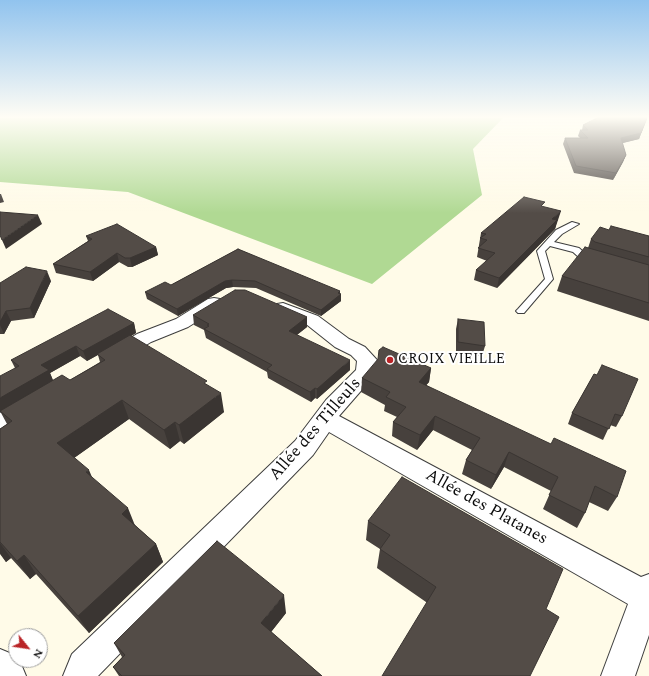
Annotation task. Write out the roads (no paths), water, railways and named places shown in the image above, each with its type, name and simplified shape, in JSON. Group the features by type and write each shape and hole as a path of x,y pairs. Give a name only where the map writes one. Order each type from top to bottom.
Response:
{"street":[{"path":"98,365 144,338 182,323 233,293"},
{"name":"Allée des Tilleuls","path":"80,676 84,666 304,448 334,406 366,372 367,360 358,351 342,343 312,320 265,300"},
{"path":"0,424 46,397"},
{"name":"Allée des Platanes","path":"326,419 648,593"},
{"path":"618,676 648,593"},
{"path":"0,666 9,676"}],"lane":[{"path":"521,311 549,279 541,251 559,232 575,224"},
{"path":"548,243 576,250 586,259 600,263"}],"place":[{"name":"CROIX VIEILLE","path":"390,360"}]}
